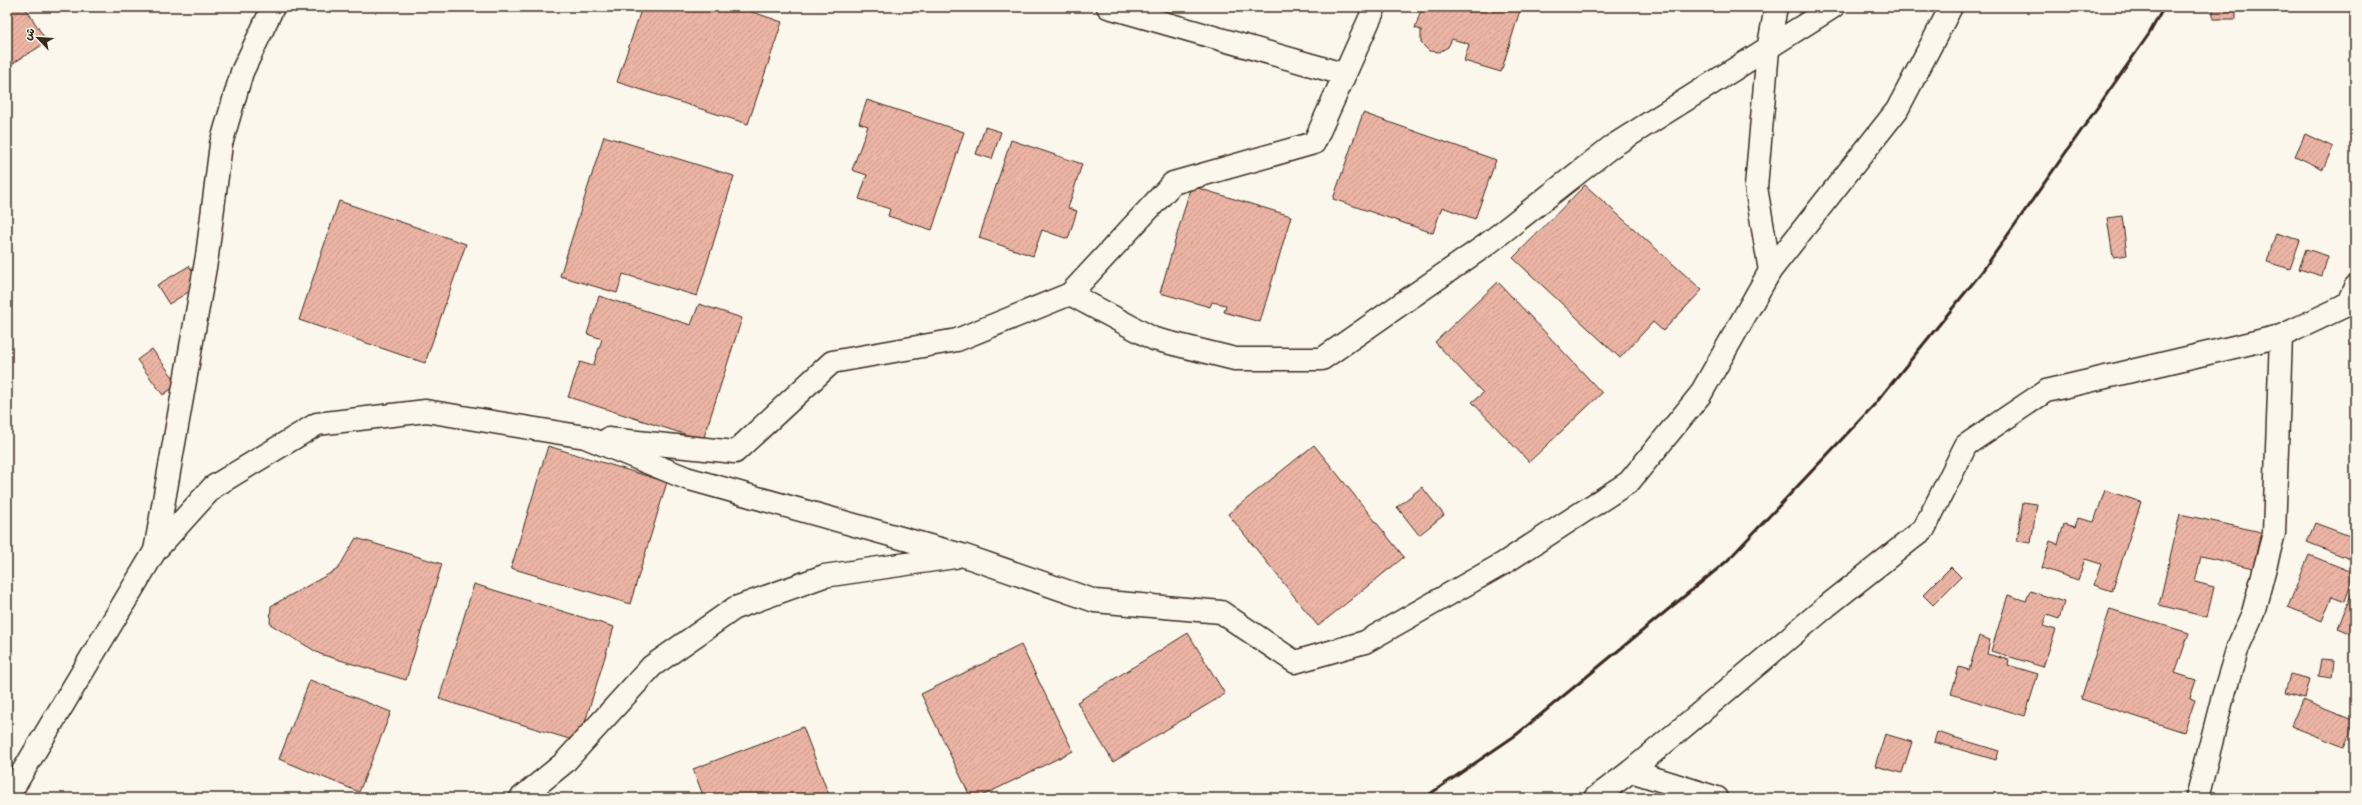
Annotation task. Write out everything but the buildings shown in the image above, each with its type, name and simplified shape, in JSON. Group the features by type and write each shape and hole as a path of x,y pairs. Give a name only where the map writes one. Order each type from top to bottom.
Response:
{"street":[{"path":"155,551 207,256 221,144 242,72 273,7"},
{"path":"1108,7 1343,74"},
{"path":"7,798 155,551 213,487 317,424 426,411 585,437 736,452 832,362 957,340 1070,294 1173,183 1314,143 1343,74 1375,7"},
{"path":"1770,271 1756,187 1768,50 1776,7"},
{"path":"1070,294 1154,339 1161,341 1235,359 1322,359 1486,245 1611,148 1768,50 1833,7"},
{"path":"585,437 686,478 962,555 1095,601 1221,612 1295,662 1365,642 1504,563 1629,482 1700,395 1770,271 1897,110 1952,7"},
{"path":"1595,798 1631,771 1827,606 1924,529 1966,445 2034,399 2046,391 2281,336 2347,305 2355,287"},
{"path":"2197,798 2222,700 2238,647 2253,613 2274,534 2281,336"},
{"path":"520,798 564,763 652,666 735,608 824,576 962,555"},
{"path":"1631,771 1718,798"}],"railway":[{"path":"1424,798 1516,735 1727,561 1875,404 1981,273 2149,34 2164,7"}]}
